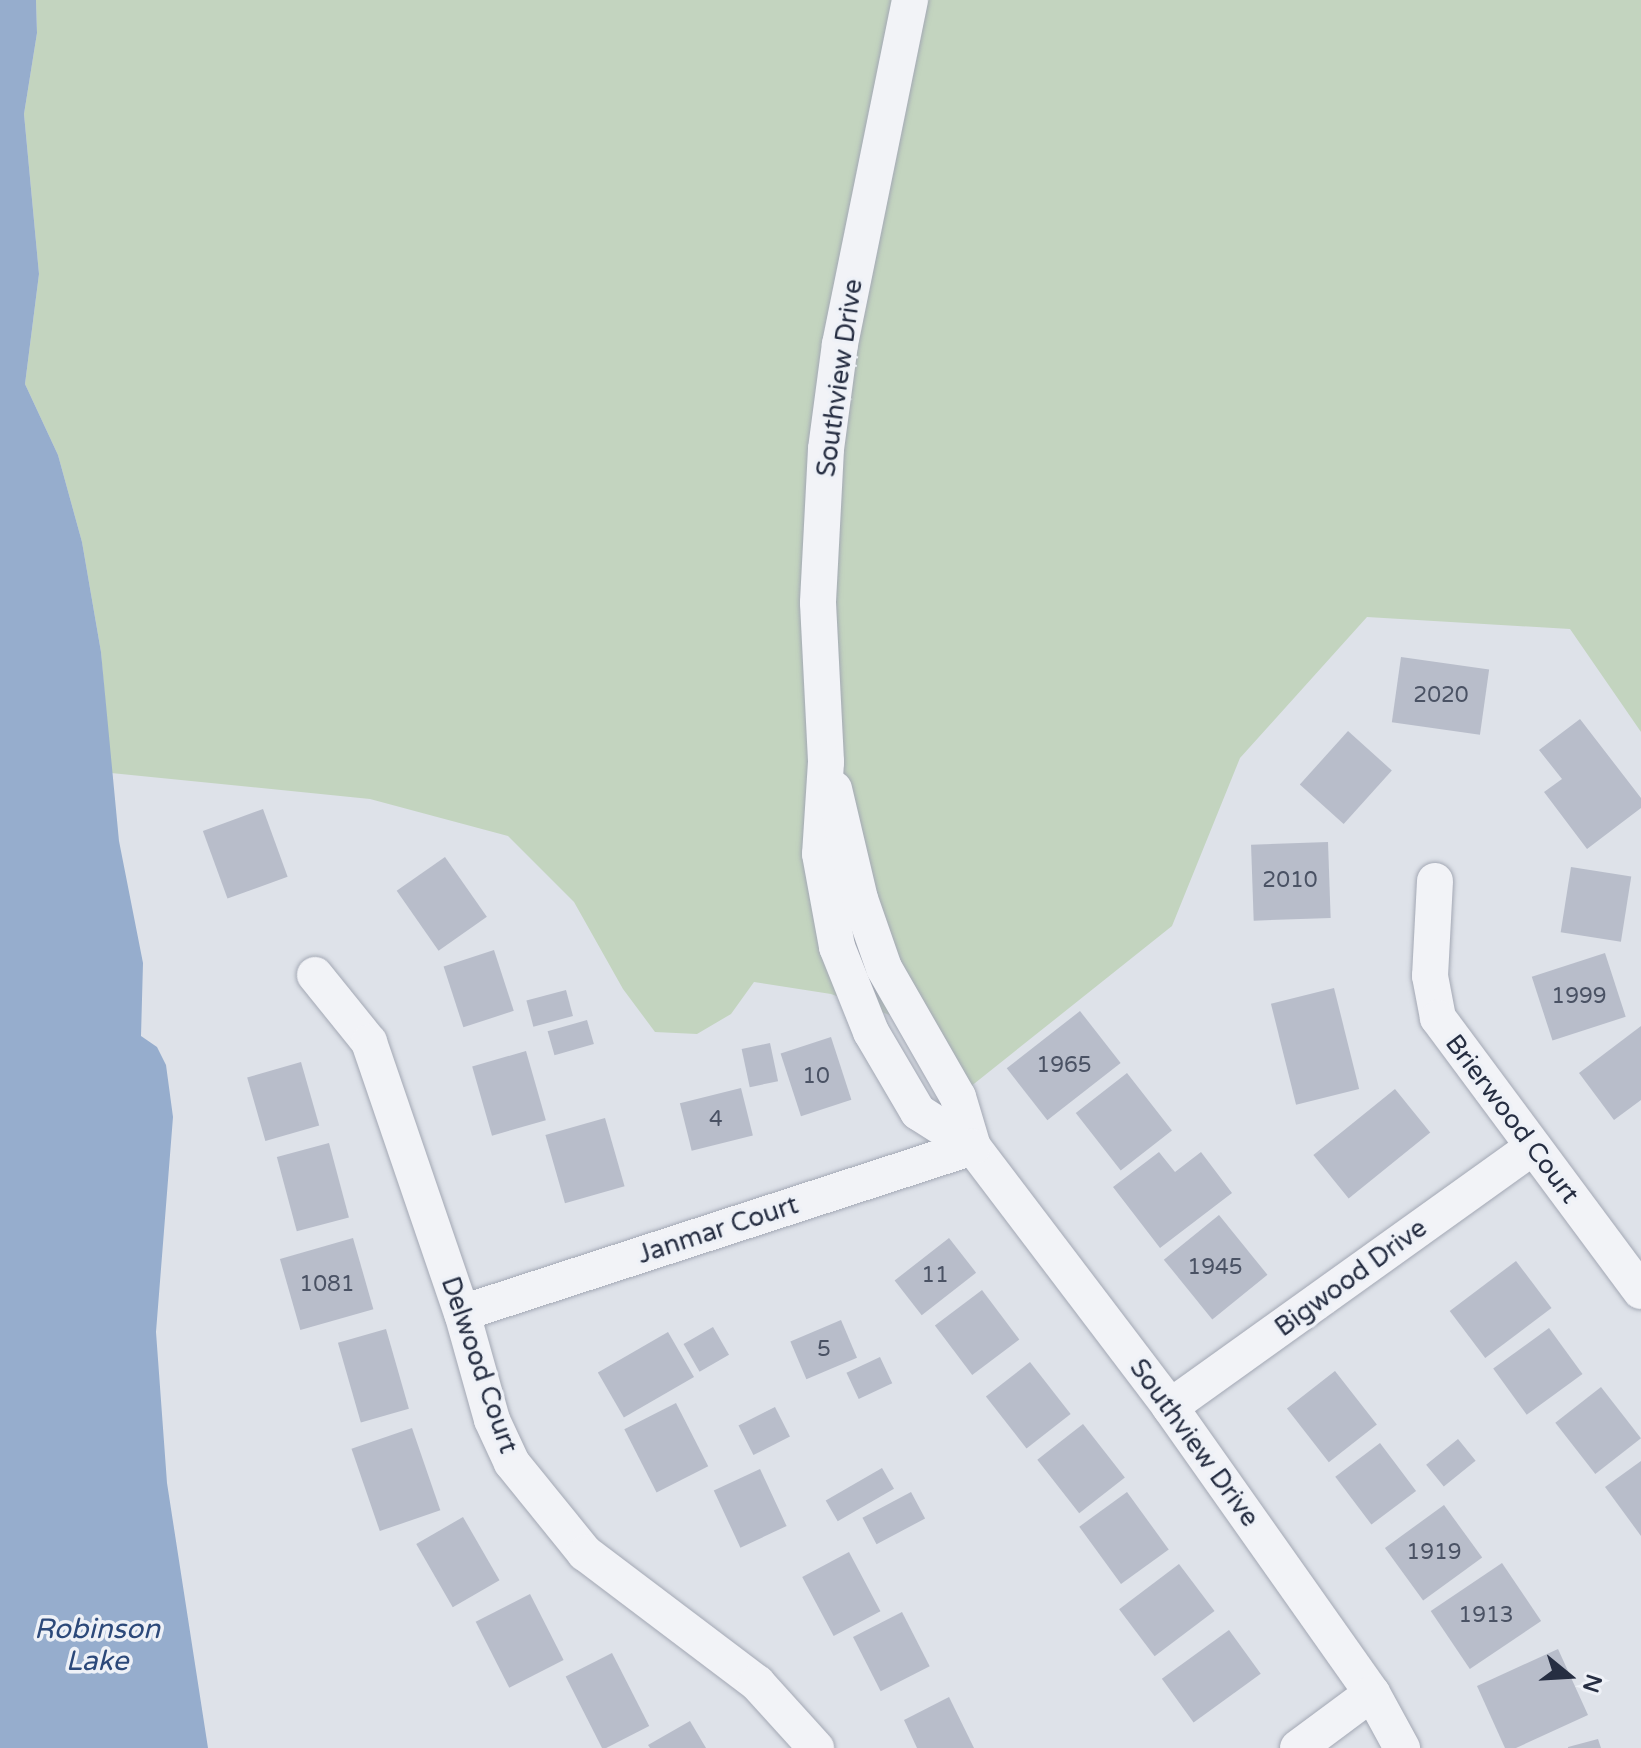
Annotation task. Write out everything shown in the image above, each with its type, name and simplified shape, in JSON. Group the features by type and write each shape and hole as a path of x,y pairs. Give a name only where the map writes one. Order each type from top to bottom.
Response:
{"street":[{"name":"Southview Drive","path":"910,0 840,344 826,449 818,603 826,762 820,854 837,947 871,1032 918,1112 973,1147 1170,1407 1372,1693 1402,1748"},
{"name":"Brierwood Court","path":"1435,881 1430,976 1438,1018 1641,1291"},
{"name":"Delwood Court","path":"315,975 369,1042 462,1313 492,1420 512,1463 541,1503 585,1553 757,1683 816,1748"},
{"name":"Janmar Court","path":"462,1313 973,1147"},
{"name":"Bigwood Drive","path":"1170,1407 1532,1148"},
{"path":"1298,1748 1372,1693"}],"green space":[{"path":"36,0 1641,0 1641,732 1570,629 1367,617 1240,758 1172,926 960,1095 915,1024 831,994 754,982 731,1014 697,1034 655,1032 623,989 574,902 508,836 370,799 111,773 101,652 82,542 58,455 25,384 39,274 24,114 37,33"}],"water":[{"name":"Robinson Lake","path":"0,0 36,0 37,33 24,114 39,274 25,384 58,455 82,542 101,652 119,841 143,963 141,1036 157,1047 166,1065 173,1117 156,1332 167,1483 208,1748 0,1748"}],"building":[{"path":"1401,657 1489,669 1480,735 1392,722"},
{"path":"1580,719 1641,798 1641,808 1587,849 1544,792 1562,779 1539,750"},
{"path":"1348,731 1392,770 1344,824 1300,785"},
{"path":"263,809 288,877 227,899 203,831"},
{"path":"1328,842 1331,918 1254,921 1251,845"},
{"path":"445,857 487,917 439,951 397,891"},
{"path":"1571,867 1631,877 1621,942 1561,932"},
{"path":"494,950 514,1011 463,1027 444,966"},
{"path":"1605,953 1626,1017 1552,1041 1532,977"},
{"path":"1334,988 1359,1089 1296,1105 1271,1004"},
{"path":"566,990 573,1016 533,1027 526,1001"},
{"path":"1080,1011 1121,1063 1047,1120 1007,1068"},
{"path":"587,1020 594,1044 554,1055 548,1031"},
{"path":"1641,1026 1641,1100 1614,1120 1579,1073"},
{"path":"831,1037 851,1100 801,1116 781,1053"},
{"path":"770,1043 778,1081 750,1087 742,1049"},
{"path":"526,1051 546,1120 492,1136 472,1066"},
{"path":"301,1062 319,1125 265,1141 247,1077"},
{"path":"1127,1073 1172,1131 1121,1171 1076,1113"},
{"path":"741,1088 753,1136 692,1151 680,1103"},
{"path":"1395,1089 1430,1133 1349,1199 1313,1155"},
{"path":"605,1118 625,1186 565,1203 545,1135"},
{"path":"329,1143 349,1217 297,1231 277,1157"},
{"path":"1159,1152 1175,1172 1201,1152 1232,1193 1160,1248 1113,1187"},
{"path":"1219,1215 1267,1275 1212,1320 1164,1260"},
{"path":"353,1238 373,1309 300,1330 280,1259"},
{"path":"949,1238 976,1273 922,1315 895,1280"},
{"path":"1516,1261 1552,1308 1485,1358 1450,1311"},
{"path":"982,1290 1019,1340 972,1375 935,1326"},
{"path":"841,1320 857,1358 806,1379 790,1341"},
{"path":"713,1327 729,1355 700,1372 684,1344"},
{"path":"1549,1328 1583,1374 1527,1415 1493,1369"},
{"path":"386,1329 409,1409 361,1423 338,1343"},
{"path":"668,1332 694,1377 624,1418 598,1372"},
{"path":"880,1357 892,1383 859,1399 846,1373"},
{"path":"1030,1362 1071,1414 1027,1448 986,1396"},
{"path":"1335,1371 1377,1425 1329,1462 1287,1409"},
{"path":"1601,1387 1641,1438 1595,1474 1555,1423"},
{"path":"676,1403 708,1466 657,1493 624,1429"},
{"path":"775,1407 790,1436 753,1455 738,1426"},
{"path":"1083,1424 1125,1478 1079,1513 1037,1460"},
{"path":"412,1428 440,1510 380,1531 351,1449"},
{"path":"1458,1439 1476,1461 1444,1487 1426,1465"},
{"path":"1380,1443 1416,1491 1371,1525 1335,1477"},
{"path":"1641,1461 1641,1536 1605,1487"},
{"path":"882,1468 894,1489 838,1521 826,1500"},
{"path":"760,1469 787,1526 740,1548 714,1491"},
{"path":"911,1492 925,1518 877,1544 862,1518"},
{"path":"1127,1492 1169,1549 1121,1584 1079,1527"},
{"path":"1444,1505 1482,1558 1423,1600 1385,1548"},
{"path":"463,1517 500,1580 453,1607 416,1544"},
{"path":"849,1552 880,1611 834,1636 802,1577"},
{"path":"1502,1563 1541,1621 1470,1669 1431,1611"},
{"path":"1179,1564 1215,1611 1155,1656 1119,1609"},
{"path":"530,1594 564,1660 509,1688 476,1622"},
{"path":"902,1612 930,1666 881,1691 853,1637"},
{"path":"1229,1630 1261,1674 1194,1722 1162,1679"},
{"path":"1558,1649 1588,1715 1516,1748 1505,1748 1477,1686"},
{"path":"612,1653 649,1726 602,1748 566,1677"},
{"path":"949,1697 974,1748 917,1748 904,1720"},
{"path":"690,1721 706,1748 650,1748 648,1745"},
{"path":"1598,1739 1601,1748 1568,1748 1568,1747"}]}
